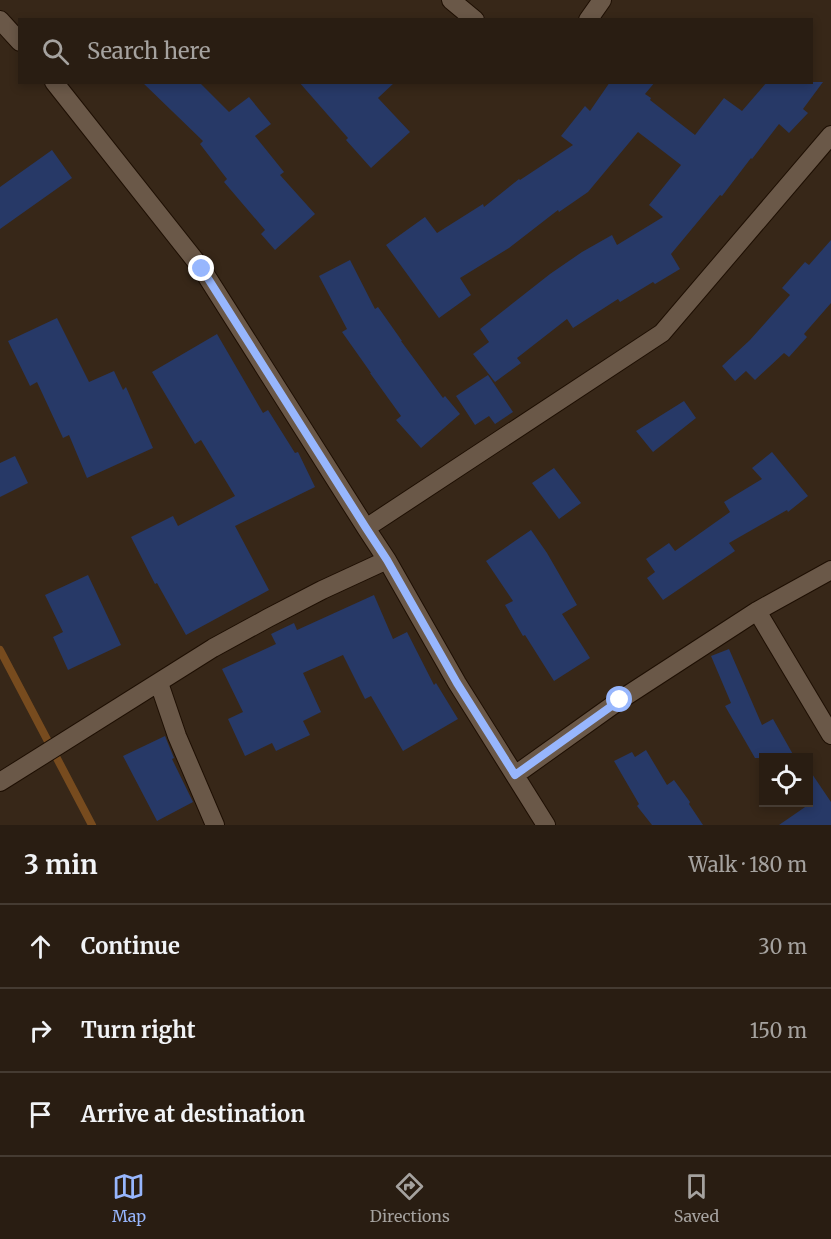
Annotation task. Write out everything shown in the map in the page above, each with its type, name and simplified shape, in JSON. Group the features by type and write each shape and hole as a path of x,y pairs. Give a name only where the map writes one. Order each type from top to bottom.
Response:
{"street":[{"path":"452,0 473,18"},
{"path":"589,18 602,0"},
{"path":"0,20 18,40"},
{"path":"56,84 202,269 387,560 457,683 546,825"},
{"path":"366,528 662,333 831,135"},
{"path":"0,782 213,648 322,590 387,560"},
{"path":"515,775 620,700 757,611 831,570"},
{"path":"757,611 831,735"},
{"path":"159,683 177,736 214,825"}],"building":[{"path":"823,82 803,109 808,113 789,133 779,124 722,196 720,195 671,254 680,269 620,302 618,299 573,328 567,319 517,358 521,363 495,382 473,354 489,342 480,329 582,252 612,235 617,245 663,217 649,205 681,165 638,132 588,192 559,212 558,210 509,248 460,278 471,295 439,318 386,245 425,217 437,233 483,204 484,207 519,179 573,145 561,136 585,106 590,111 609,84 653,84 645,94 695,135 724,98 742,111 765,84"},
{"path":"144,84 201,84 229,112 249,97 271,124 255,136 284,172 280,175 315,214 275,250 261,234 265,230 224,182 227,179 200,144 203,141"},
{"path":"301,84 393,84 378,98 410,132 371,168 346,140 348,138"},
{"path":"52,150 72,178 0,229 0,187"},
{"path":"831,240 831,303 804,334 807,337 789,357 784,353 755,380 746,371 735,381 722,366 750,340 790,295 782,288 805,262 809,265"},
{"path":"350,260 375,309 378,307 443,398 445,396 460,414 421,448 396,420 401,416 342,332 347,329 319,276"},
{"path":"57,318 89,382 114,371 123,390 126,387 153,448 87,478 69,435 63,438 37,382 30,386 8,341"},
{"path":"217,334 263,413 268,410 295,453 298,452 315,487 235,526 269,590 186,635 157,583 155,584 131,537 173,516 178,526 235,496 201,440 195,444 152,372"},
{"path":"488,375 513,412 495,424 489,416 475,425 456,396"},
{"path":"684,401 696,418 653,452 636,431"},
{"path":"772,452 808,496 788,512 787,510 729,543 735,551 663,600 647,578 655,572 646,559 669,543 675,551 730,512 724,502 762,479 752,468"},
{"path":"15,456 28,483 0,497 0,463"},
{"path":"554,468 581,503 559,519 532,483"},
{"path":"531,530 577,605 562,614 590,658 554,681 505,605 513,601 486,561"},
{"path":"88,575 121,645 68,670 53,637 63,632 45,595"},
{"path":"374,595 393,639 407,632 434,685 436,683 458,719 403,751 371,696 365,699 343,655 303,673 321,712 303,721 310,735 276,751 272,743 245,756 228,719 243,712 222,669 276,644 271,634 294,623 297,630"},
{"path":"729,649 762,725 773,719 792,753 759,753 759,758 755,758 725,706 731,703 711,656"},
{"path":"165,736 174,758 172,759 193,802 157,821 123,756"},
{"path":"646,750 667,785 674,780 703,825 652,825 637,806 639,804 614,761 632,752 635,757"},
{"path":"813,775 831,802 831,825 779,825 805,807 813,807"}],"waterway":[{"path":"0,650 92,825"}],"route":[{"path":"202,269 387,560 457,683 515,775 620,700"}]}
